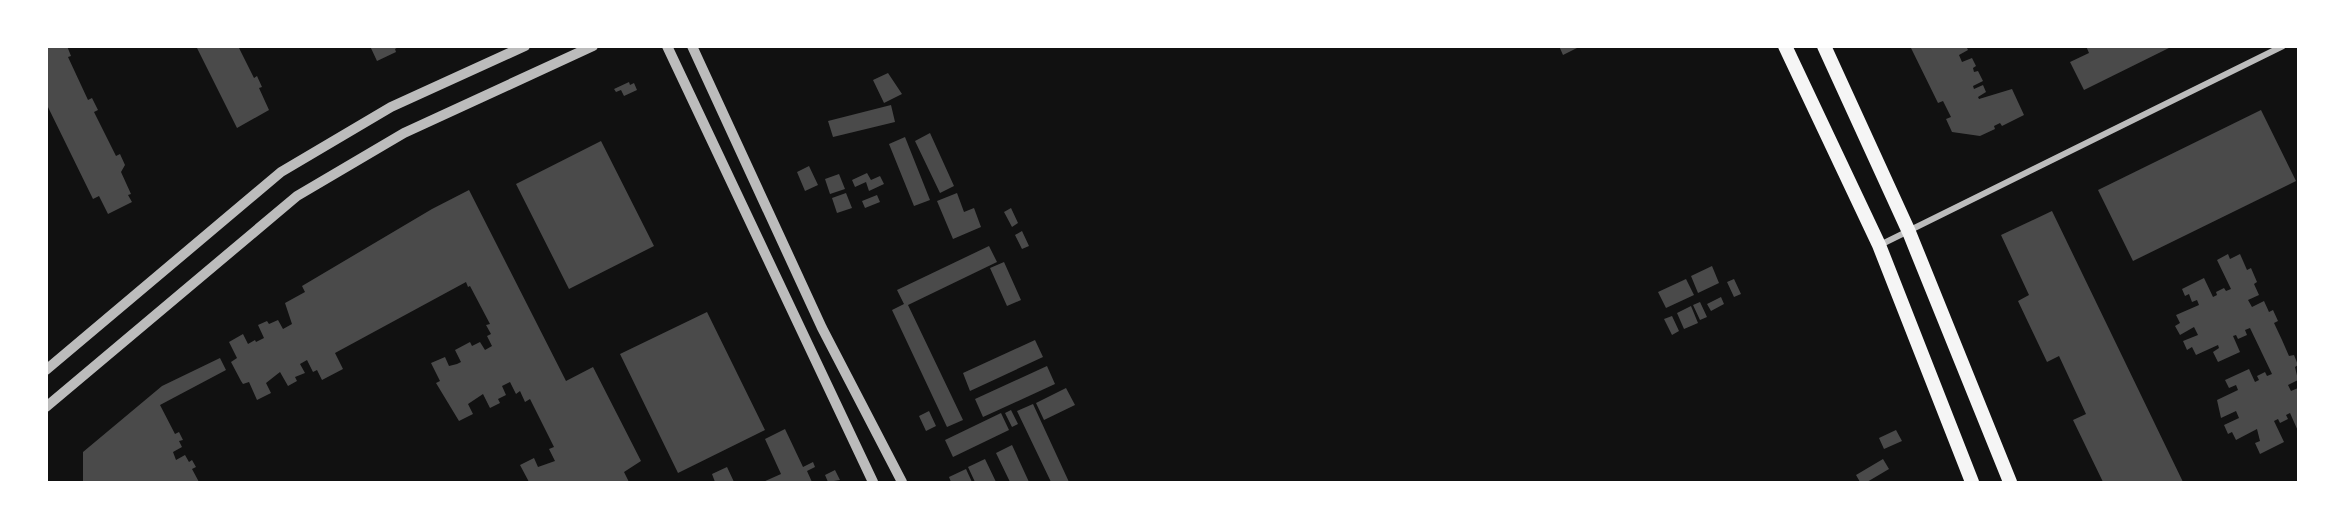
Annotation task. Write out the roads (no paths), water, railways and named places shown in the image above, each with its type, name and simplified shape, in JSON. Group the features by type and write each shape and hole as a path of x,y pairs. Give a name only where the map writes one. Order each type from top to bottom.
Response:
{"main road":[{"path":"1785,46 1879,245 1972,483"},
{"path":"1824,46 1909,232 2010,483"}],"street":[{"path":"46,370 281,172 391,108 525,46"},
{"path":"46,407 297,196 404,133 593,46"},
{"path":"667,46 873,483"},
{"path":"692,46 822,328 902,483"},
{"path":"1879,245 2283,46"}]}
